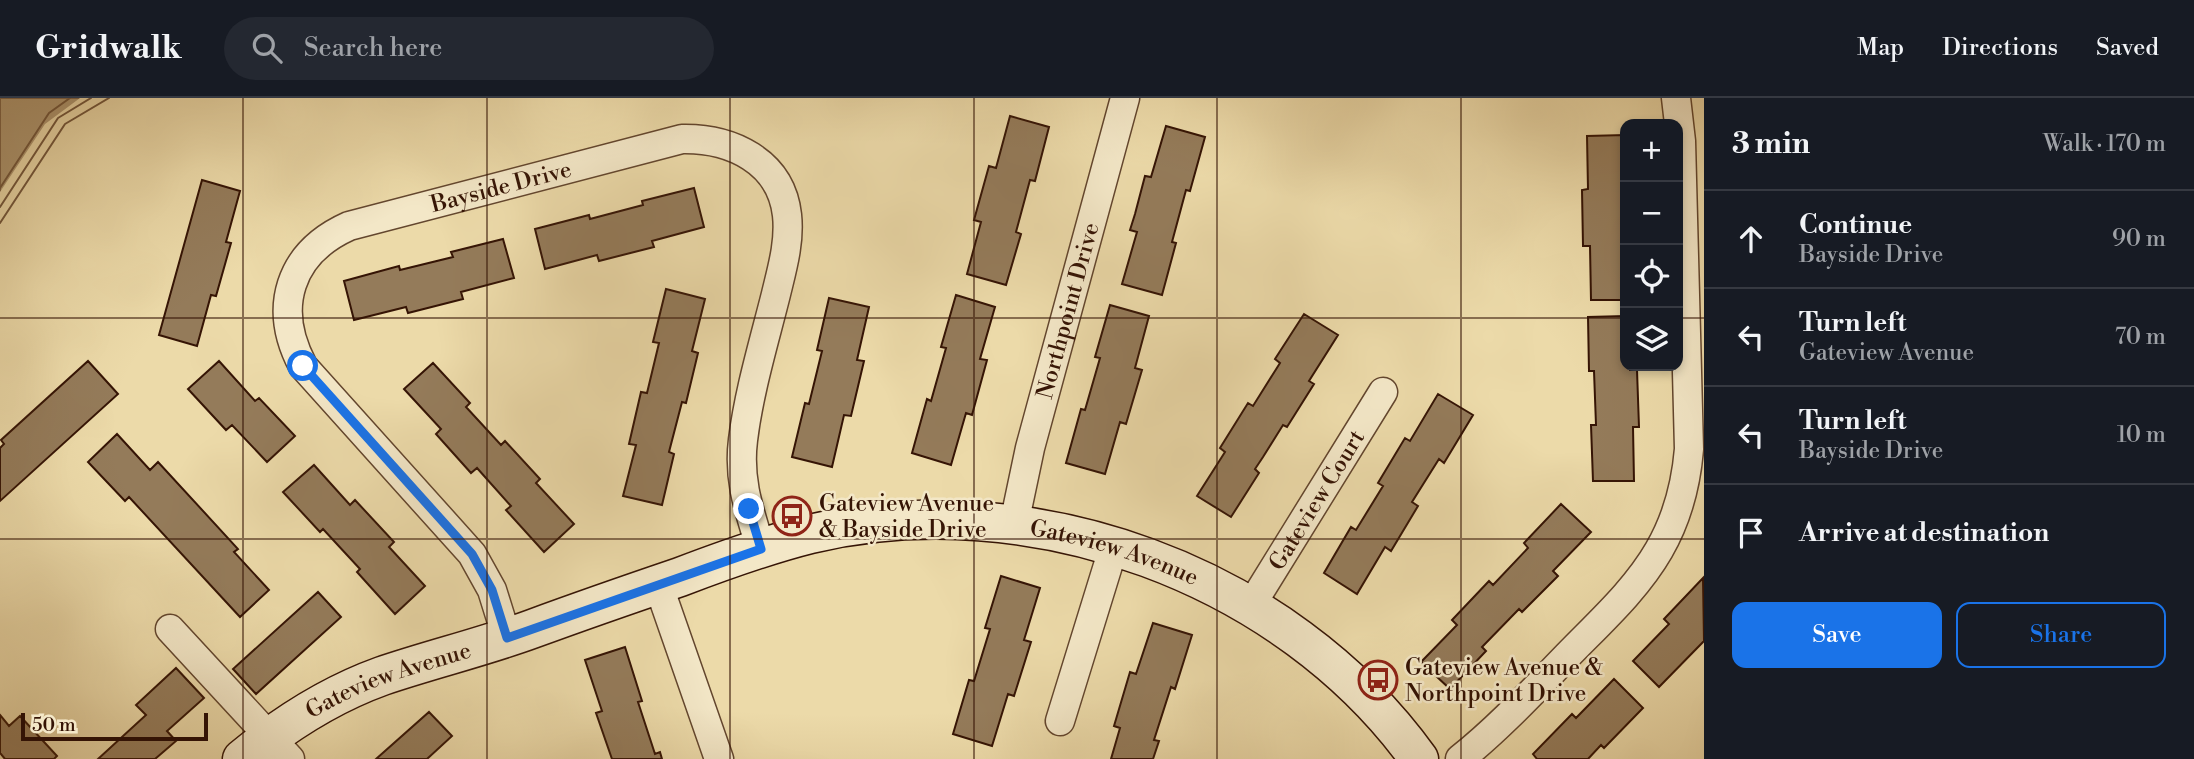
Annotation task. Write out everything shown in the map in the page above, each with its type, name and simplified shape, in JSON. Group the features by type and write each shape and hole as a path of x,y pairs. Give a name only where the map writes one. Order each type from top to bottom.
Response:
{"street":[{"name":"Northpoint Drive","path":"1014,524 1030,448 1125,98"},
{"path":"1460,759 1485,740 1639,579 1658,551 1681,497 1687,469 1689,439 1681,141 1676,98"},
{"name":"Bayside Drive","path":"507,638 492,590 472,554 303,366 294,350 288,329 287,309 298,267 318,243 349,226 682,139 720,142 736,147 755,158 778,186 784,201 788,232 784,260 747,412 741,459 742,482 761,549"},
{"name":"Gateview Court","path":"1250,607 1383,392"},
{"name":"Gateview Avenue","path":"268,752 337,697 380,677 507,638 810,534 868,525 944,520 1014,524 1065,533 1114,546 1180,571 1250,607 1301,641 1343,676 1398,730 1419,759"},
{"path":"1059,721 1114,546"},
{"path":"658,584 719,759"},
{"path":"170,629 268,752"}],"water":[{"path":"0,98 123,98 70,128 0,236"}],"pier":[{"path":"80,98 127,98 73,131 0,239 0,192 45,124"}],"building":[{"path":"1010,116 1049,127 1035,181 1030,180 1016,232 1021,234 1006,285 967,274 981,222 974,220 989,166 996,168"},
{"path":"1166,126 1205,137 1190,191 1186,190 1162,295 1122,284 1137,232 1130,230 1145,176 1151,177"},
{"path":"1620,135 1620,300 1591,300 1590,246 1583,246 1582,190 1588,189 1587,136"},
{"path":"202,180 240,191 226,242 231,243 216,296 211,295 197,346 159,335"},
{"path":"694,188 704,227 652,241 654,247 599,261 597,255 545,269 535,229 589,215 590,219 643,205 642,201"},
{"path":"503,239 514,278 461,292 463,299 408,313 406,307 354,320 344,281 399,266 400,270 453,257 451,252"},
{"path":"666,289 705,299 692,351 698,353 686,403 682,402 669,452 674,454 662,505 623,496 636,445 629,444 641,392 647,393 659,343 653,342"},
{"path":"956,295 995,307 980,359 987,360 972,415 966,413 951,465 912,453 927,399 931,401 946,348 941,347"},
{"path":"829,298 869,307 857,360 864,361 851,416 844,415 832,467 792,457 805,403 809,404 822,351 817,350"},
{"path":"1110,305 1149,316 1135,368 1142,370 1126,424 1120,422 1105,474 1066,463 1081,409 1085,410 1100,358 1095,357"},
{"path":"1304,314 1338,335 1309,381 1314,384 1287,427 1283,425 1255,469 1259,473 1231,517 1197,496 1225,452 1220,448 1248,403 1253,406 1280,363 1275,359"},
{"path":"1620,316 1620,371 1637,371 1639,427 1633,427 1634,481 1593,481 1591,425 1596,425 1594,371 1589,371 1588,317"},
{"path":"88,361 118,394 0,501 0,448 4,444 1,440"},
{"path":"219,361 255,401 259,398 295,436 267,462 232,425 226,430 188,389"},
{"path":"433,363 470,403 466,407 501,445 505,441 540,479 536,483 574,524 544,552 506,510 511,506 477,468 471,473 436,434 441,429 404,389"},
{"path":"1438,394 1473,415 1444,463 1439,459 1412,502 1418,506 1391,551 1385,547 1357,594 1324,573 1351,527 1356,530 1383,486 1378,483 1405,438 1410,441"},
{"path":"117,434 150,470 158,462 238,549 234,552 269,590 240,617 129,497 125,501 88,462"},
{"path":"314,465 350,505 355,500 394,542 389,547 425,586 395,614 357,572 360,569 323,529 320,532 283,492"},
{"path":"1561,504 1591,532 1553,571 1558,576 1522,612 1519,609 1482,647 1486,651 1450,689 1421,662 1457,625 1452,620 1489,581 1493,585 1528,548 1524,543"},
{"path":"1001,576 1040,588 1024,640 1031,642 1014,696 1008,694 992,746 953,734 969,680 974,681 990,629 985,628"},
{"path":"1703,578 1704,641 1659,687 1633,661 1669,624 1664,619"},
{"path":"318,592 341,617 256,694 233,669"},
{"path":"1153,623 1192,635 1175,689 1171,687 1154,740 1159,741 1153,759 1111,759 1120,728 1114,726 1130,672 1136,674"},
{"path":"625,647 642,701 638,702 655,754 660,752 662,759 612,759 596,713 602,711 585,660"},
{"path":"176,668 204,698 167,731 176,741 155,759 98,759 146,715 136,705"},
{"path":"1614,679 1643,708 1604,748 1601,745 1588,759 1537,759 1533,754 1572,714 1576,718"},
{"path":"429,712 452,736 427,759 376,759"},
{"path":"0,715 9,726 20,716 57,756 54,759 5,759 0,753"}],"place":[{"name":"Gateview Avenue & Bayside Drive","path":"792,516"},
{"name":"Gateview Avenue & Northpoint Drive","path":"1378,680"}],"route":[{"path":"303,366 472,554 492,590 507,638 761,549 749,509"}]}
